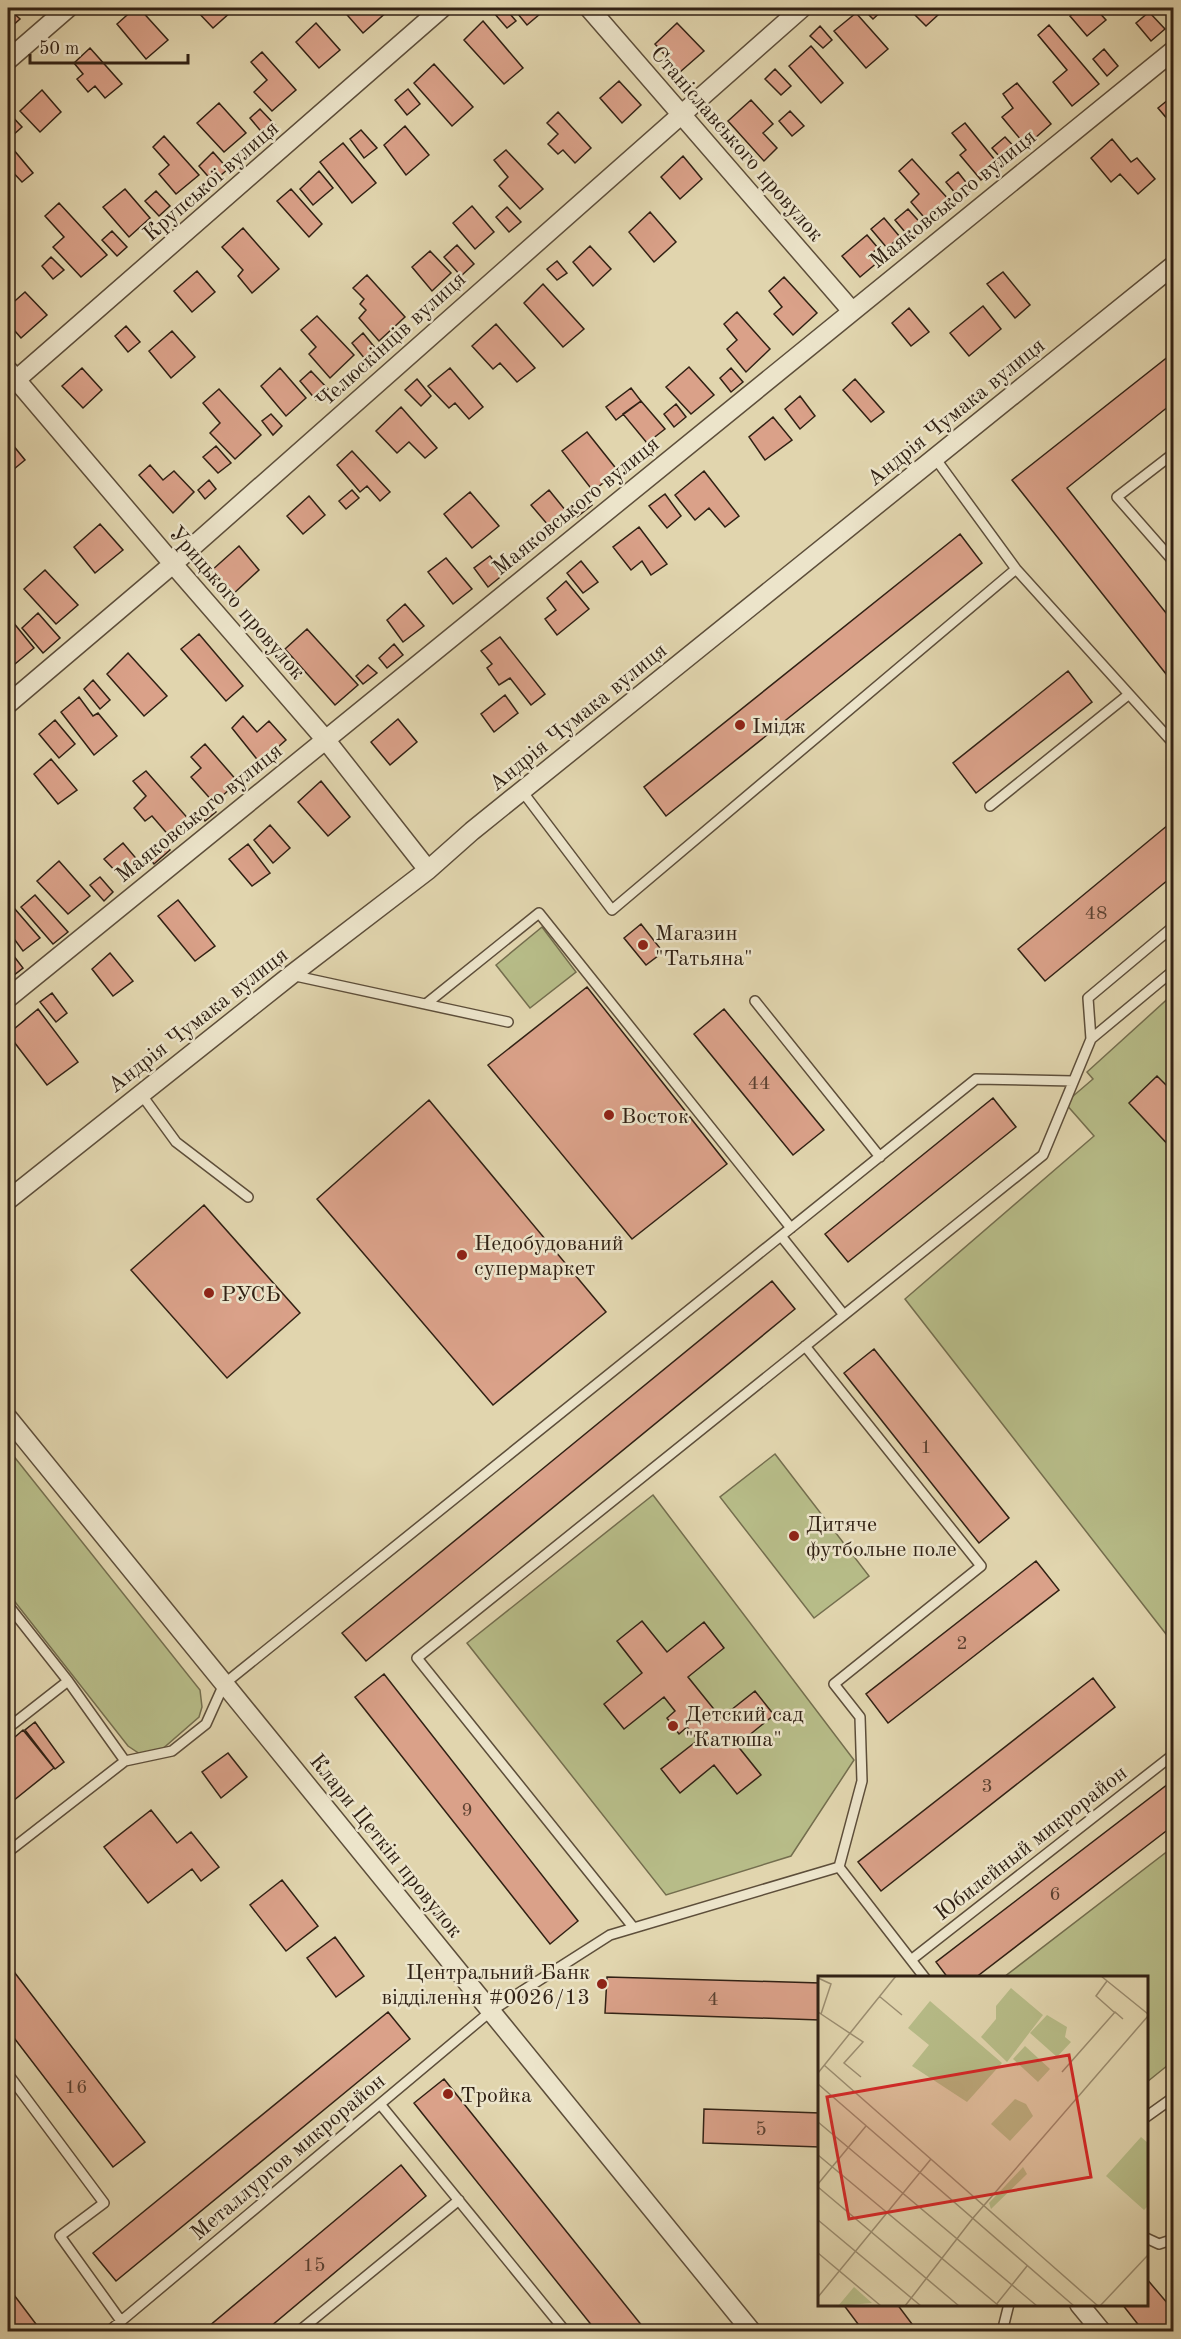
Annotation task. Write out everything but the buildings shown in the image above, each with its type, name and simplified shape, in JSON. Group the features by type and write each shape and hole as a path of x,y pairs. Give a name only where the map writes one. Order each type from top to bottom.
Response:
{"street":[{"path":"8,60 68,8"},
{"name":"Крупської вулиця","path":"10,379 442,8"},
{"name":"Станіславського провулок","path":"589,8 851,310"},
{"name":"Челюскінців вулиця","path":"8,704 173,564 802,8"},
{"name":"Маяковського вулиця","path":"8,998 1173,50"},
{"name":"Андрія Чумака вулиця","path":"8,1200 291,975 428,870 522,791 1173,265"},
{"name":"Урицького провулок","path":"10,379 325,739 428,870"},
{"name":"Клари Цеткін провулок","path":"8,1418 752,2331"},
{"path":"1081,2306 1102,2331"}],"lane":[{"path":"1173,453 1118,498 1173,562"},
{"path":"935,458 1016,569 1173,744"},
{"path":"522,791 612,910 1016,569"},
{"path":"990,806 1128,695"},
{"path":"426,1004 539,913 791,1228"},
{"path":"1091,1039 1088,998 1173,926"},
{"path":"633,1927 417,1658 1043,1155 1091,1039 1173,970"},
{"path":"291,975 508,1022"},
{"path":"755,1001 880,1157"},
{"path":"8,1852 125,1761 172,1751 206,1724 224,1684 976,1079 1072,1081"},
{"path":"141,1094 176,1142 248,1197"},
{"path":"781,1236 844,1315"},
{"path":"805,1346 981,1566 834,1684 860,1717 862,1760 862,1781 839,1867 924,1976"},
{"path":"8,1605 68,1681 125,1761"},
{"path":"8,1728 68,1681"},
{"name":"Юбилейный микрорайон","path":"911,1960 1173,1754"},
{"name":"Металлургов микрорайон","path":"108,2331 491,2011 610,1935 839,1867"},
{"path":"8,2074 104,2203 60,2236 121,2321"},
{"path":"1148,2116 1173,2097"},
{"path":"380,2104 566,2331"},
{"path":"298,2331 459,2200"},
{"path":"1148,2239 1159,2244 1173,2240"},
{"path":"1002,2331 1009,2306"}],"green space":[{"path":"542,927 576,972 530,1008 496,965"},
{"path":"1173,994 1173,1643 905,1299 1094,1136 1065,1103 1093,1079 1087,1072"},
{"path":"8,1449 200,1690 202,1707 199,1717 160,1751 140,1754 128,1746 8,1593"},
{"name":"Дитяче футбольне поле","path":"775,1454 869,1576 814,1618 720,1497"},
{"path":"653,1495 854,1760 791,1856 666,1895 467,1643"},
{"path":"1173,1847 1173,2061 1148,2081 1148,1976 1005,1976"}],"place":[{"name":"Імідж","path":"740,725"},
{"name":"Магазин \"Татьяна\"","path":"643,945"},
{"name":"Восток","path":"609,1115"},
{"name":"Недобудований супермаркет","path":"462,1255"},
{"name":"РУСЬ","path":"209,1293"},
{"name":"Дитяче футбольне поле","path":"794,1536"},
{"name":"Детский сад \"Катюша\"","path":"673,1726"},
{"name":"Центральний Банк відділення #0026/13","path":"602,1984"},
{"name":"Тройка","path":"448,2094"}]}
